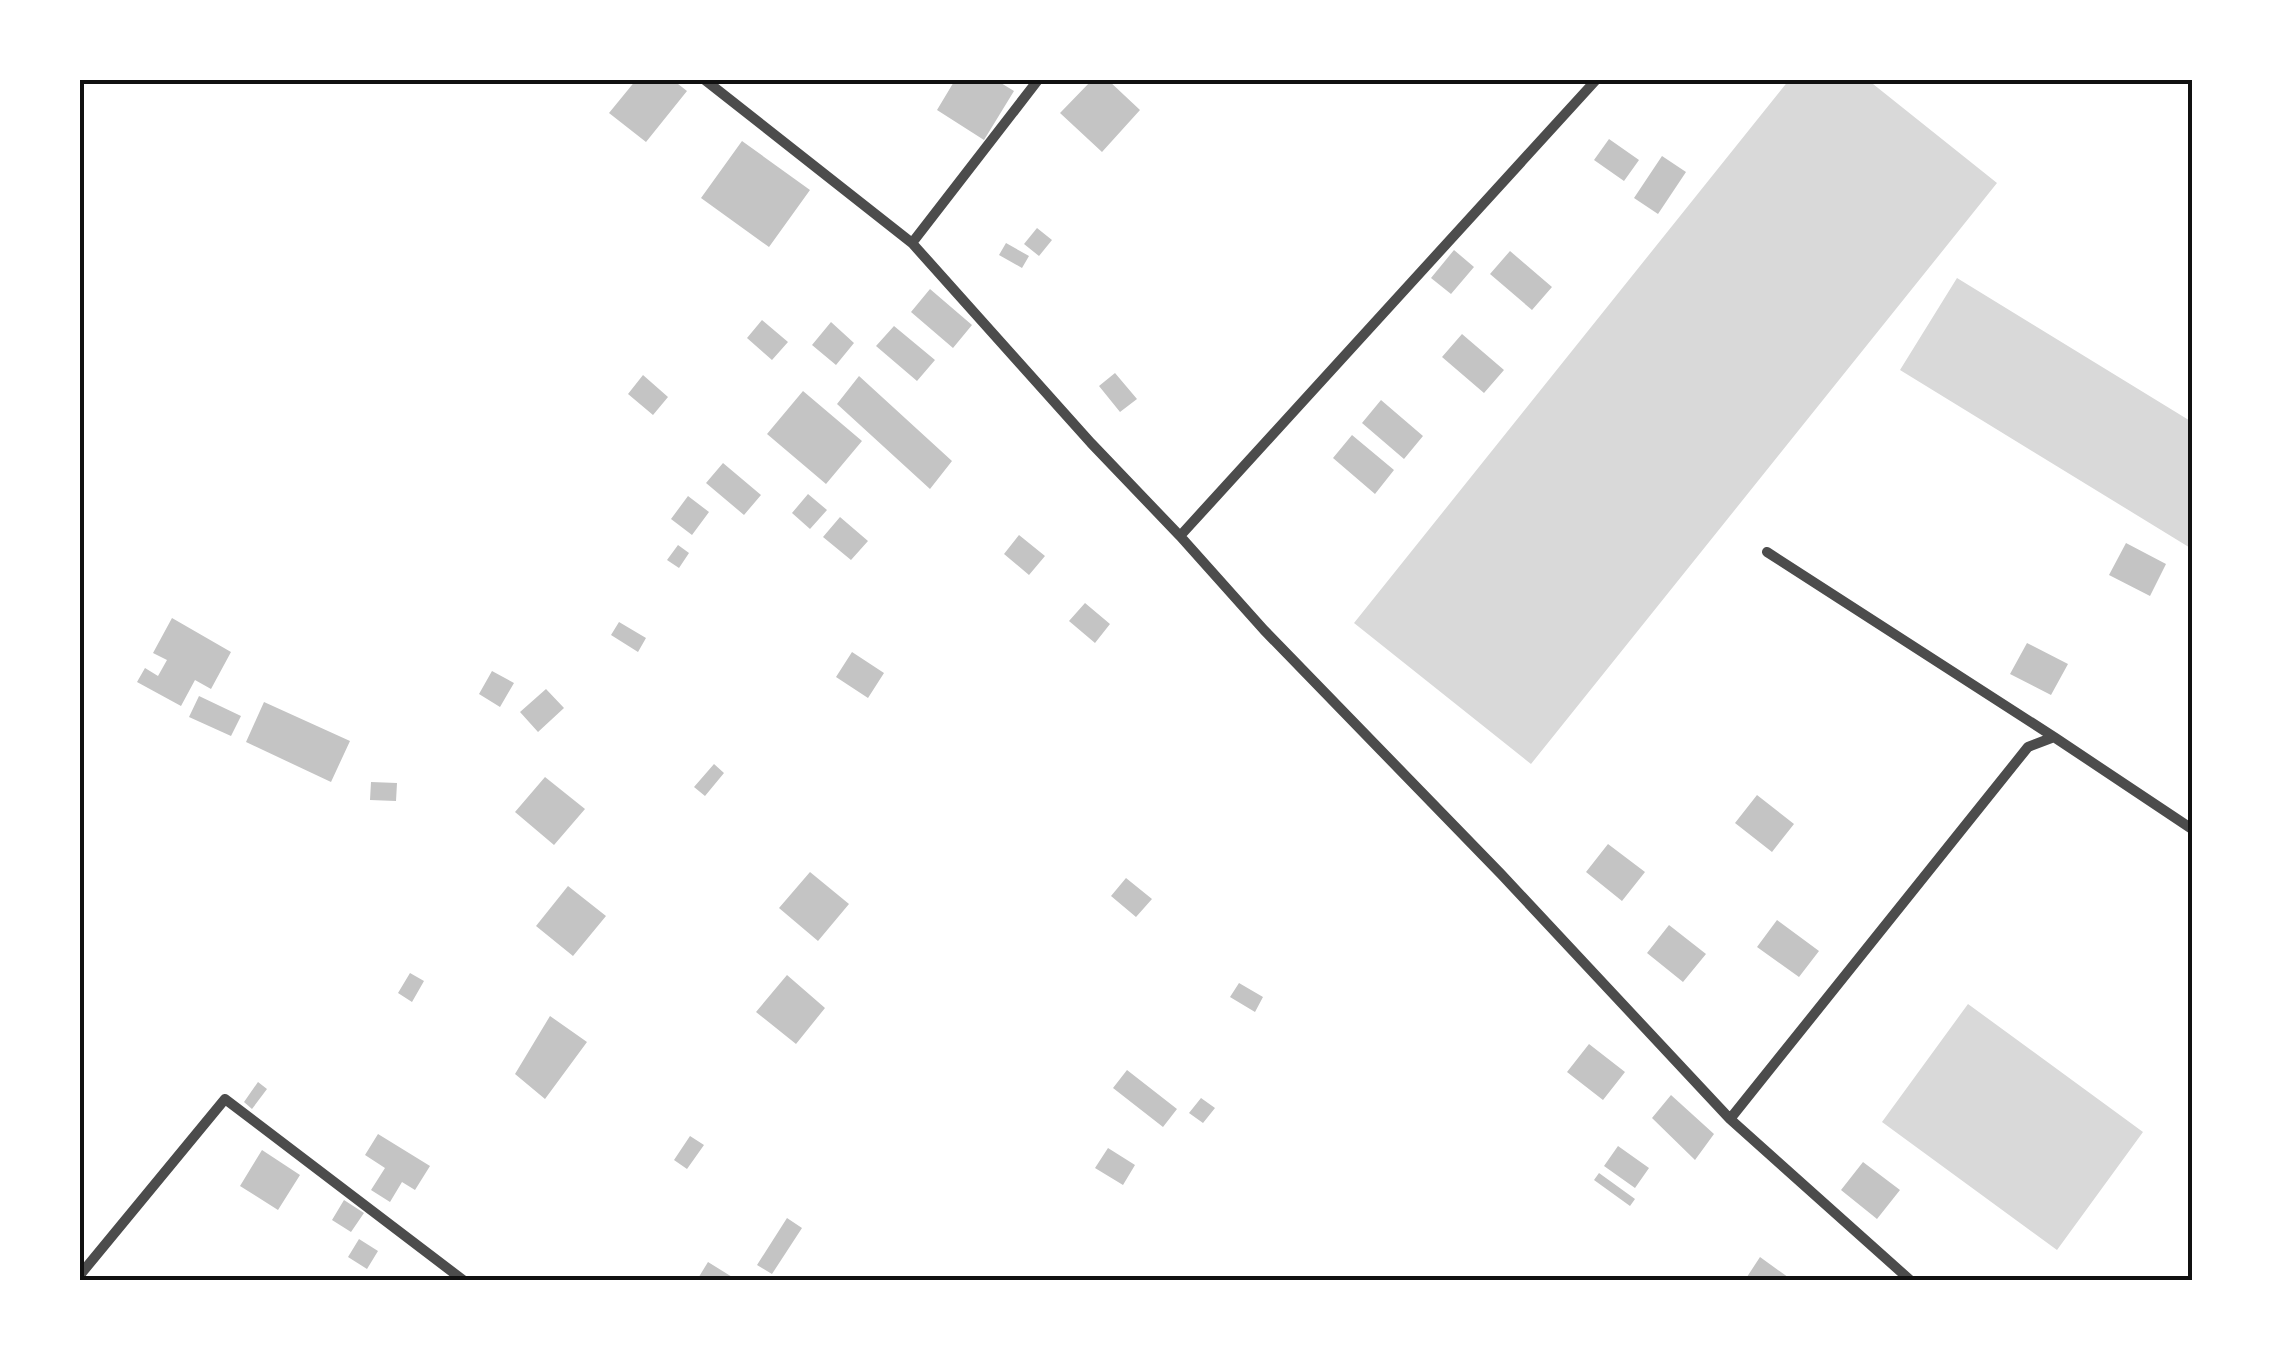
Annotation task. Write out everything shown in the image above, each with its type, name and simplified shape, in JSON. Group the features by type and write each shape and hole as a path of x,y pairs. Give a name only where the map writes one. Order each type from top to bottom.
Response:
{"street":[{"path":"704,80 912,243 1264,630 1501,874 1730,1119 1910,1280"},
{"path":"912,243 1038,80"},
{"path":"1180,536 1596,80"},
{"path":"1767,552 2192,829"},
{"path":"1730,1119 2028,747 2054,738"},
{"path":"80,1275 226,1099 462,1280"}],"shaded area":[{"path":"1789,80 1868,80 1997,183 1531,764 1354,623"},
{"path":"1957,278 2192,422 2192,549 1900,370"},
{"path":"1968,1004 2143,1132 2057,1250 1882,1122"}],"building":[{"path":"636,80 673,80 687,91 646,142 609,113"},
{"path":"955,80 996,80 1014,91 984,140 937,110"},
{"path":"1092,80 1108,80 1140,110 1102,152 1060,113"},
{"path":"1609,139 1639,160 1624,181 1594,160"},
{"path":"742,141 810,190 769,247 701,198"},
{"path":"1662,156 1686,172 1658,214 1634,198"},
{"path":"1037,228 1052,240 1039,256 1024,244"},
{"path":"1006,243 1029,256 1022,268 999,255"},
{"path":"1454,250 1474,267 1451,294 1431,278"},
{"path":"1510,251 1552,287 1532,310 1490,274"},
{"path":"930,289 972,325 953,348 911,312"},
{"path":"762,320 788,342 772,360 747,338"},
{"path":"831,322 854,343 836,365 812,345"},
{"path":"894,326 935,360 917,381 876,346"},
{"path":"1462,334 1504,370 1484,393 1442,357"},
{"path":"1115,373 1137,399 1120,412 1099,386"},
{"path":"643,375 668,397 653,415 628,394"},
{"path":"859,376 952,461 930,489 837,404"},
{"path":"803,391 862,441 826,484 767,434"},
{"path":"1381,400 1423,436 1404,459 1362,423"},
{"path":"1352,435 1394,470 1375,494 1333,458"},
{"path":"723,463 761,495 744,515 706,483"},
{"path":"808,494 827,510 810,529 792,513"},
{"path":"688,496 709,512 692,535 671,519"},
{"path":"840,517 868,541 851,560 823,537"},
{"path":"1019,535 1045,556 1029,575 1004,554"},
{"path":"2126,543 2166,564 2150,596 2109,575"},
{"path":"678,545 689,553 679,568 667,560"},
{"path":"1085,603 1110,624 1095,643 1069,621"},
{"path":"172,618 231,652 211,689 195,680 181,706 137,682 145,668 158,676 167,660 153,653"},
{"path":"619,622 646,638 638,652 611,635"},
{"path":"2027,643 2068,664 2051,695 2010,674"},
{"path":"852,652 884,673 868,698 836,677"},
{"path":"492,671 514,683 500,707 479,694"},
{"path":"546,689 564,708 538,732 520,712"},
{"path":"199,696 241,716 231,736 189,717"},
{"path":"264,702 350,741 331,782 246,742"},
{"path":"714,764 724,773 705,796 694,787"},
{"path":"545,777 585,809 554,845 515,812"},
{"path":"371,782 397,783 396,801 370,800"},
{"path":"1757,795 1794,824 1772,852 1735,823"},
{"path":"1608,844 1645,872 1622,901 1586,872"},
{"path":"810,872 849,904 818,941 779,908"},
{"path":"1126,878 1152,899 1136,917 1111,896"},
{"path":"568,886 606,916 573,956 536,926"},
{"path":"1777,920 1819,951 1799,977 1757,947"},
{"path":"1669,925 1706,954 1683,982 1647,953"},
{"path":"410,973 424,981 412,1002 398,993"},
{"path":"787,975 825,1008 796,1044 756,1012"},
{"path":"1239,983 1263,997 1255,1012 1230,997"},
{"path":"550,1016 587,1042 545,1099 515,1074"},
{"path":"1589,1044 1625,1072 1603,1100 1567,1072"},
{"path":"1127,1070 1177,1109 1163,1127 1113,1088"},
{"path":"258,1082 267,1089 252,1109 244,1102"},
{"path":"1671,1095 1714,1134 1695,1160 1652,1118"},
{"path":"1201,1098 1215,1108 1203,1123 1189,1113"},
{"path":"378,1134 430,1166 415,1190 402,1182 390,1202 371,1190 385,1168 365,1155"},
{"path":"690,1136 704,1145 687,1169 674,1160"},
{"path":"1618,1146 1649,1168 1635,1188 1604,1166"},
{"path":"1108,1148 1135,1165 1123,1185 1095,1168"},
{"path":"262,1150 300,1175 278,1210 240,1186"},
{"path":"1863,1162 1900,1190 1877,1219 1841,1190"},
{"path":"1599,1173 1635,1199 1630,1206 1594,1180"},
{"path":"344,1200 364,1213 351,1232 332,1220"},
{"path":"787,1218 802,1228 772,1274 757,1265"},
{"path":"359,1239 378,1251 367,1269 348,1257"},
{"path":"1760,1257 1792,1280 1745,1280"},
{"path":"708,1262 737,1280 697,1280"}]}
